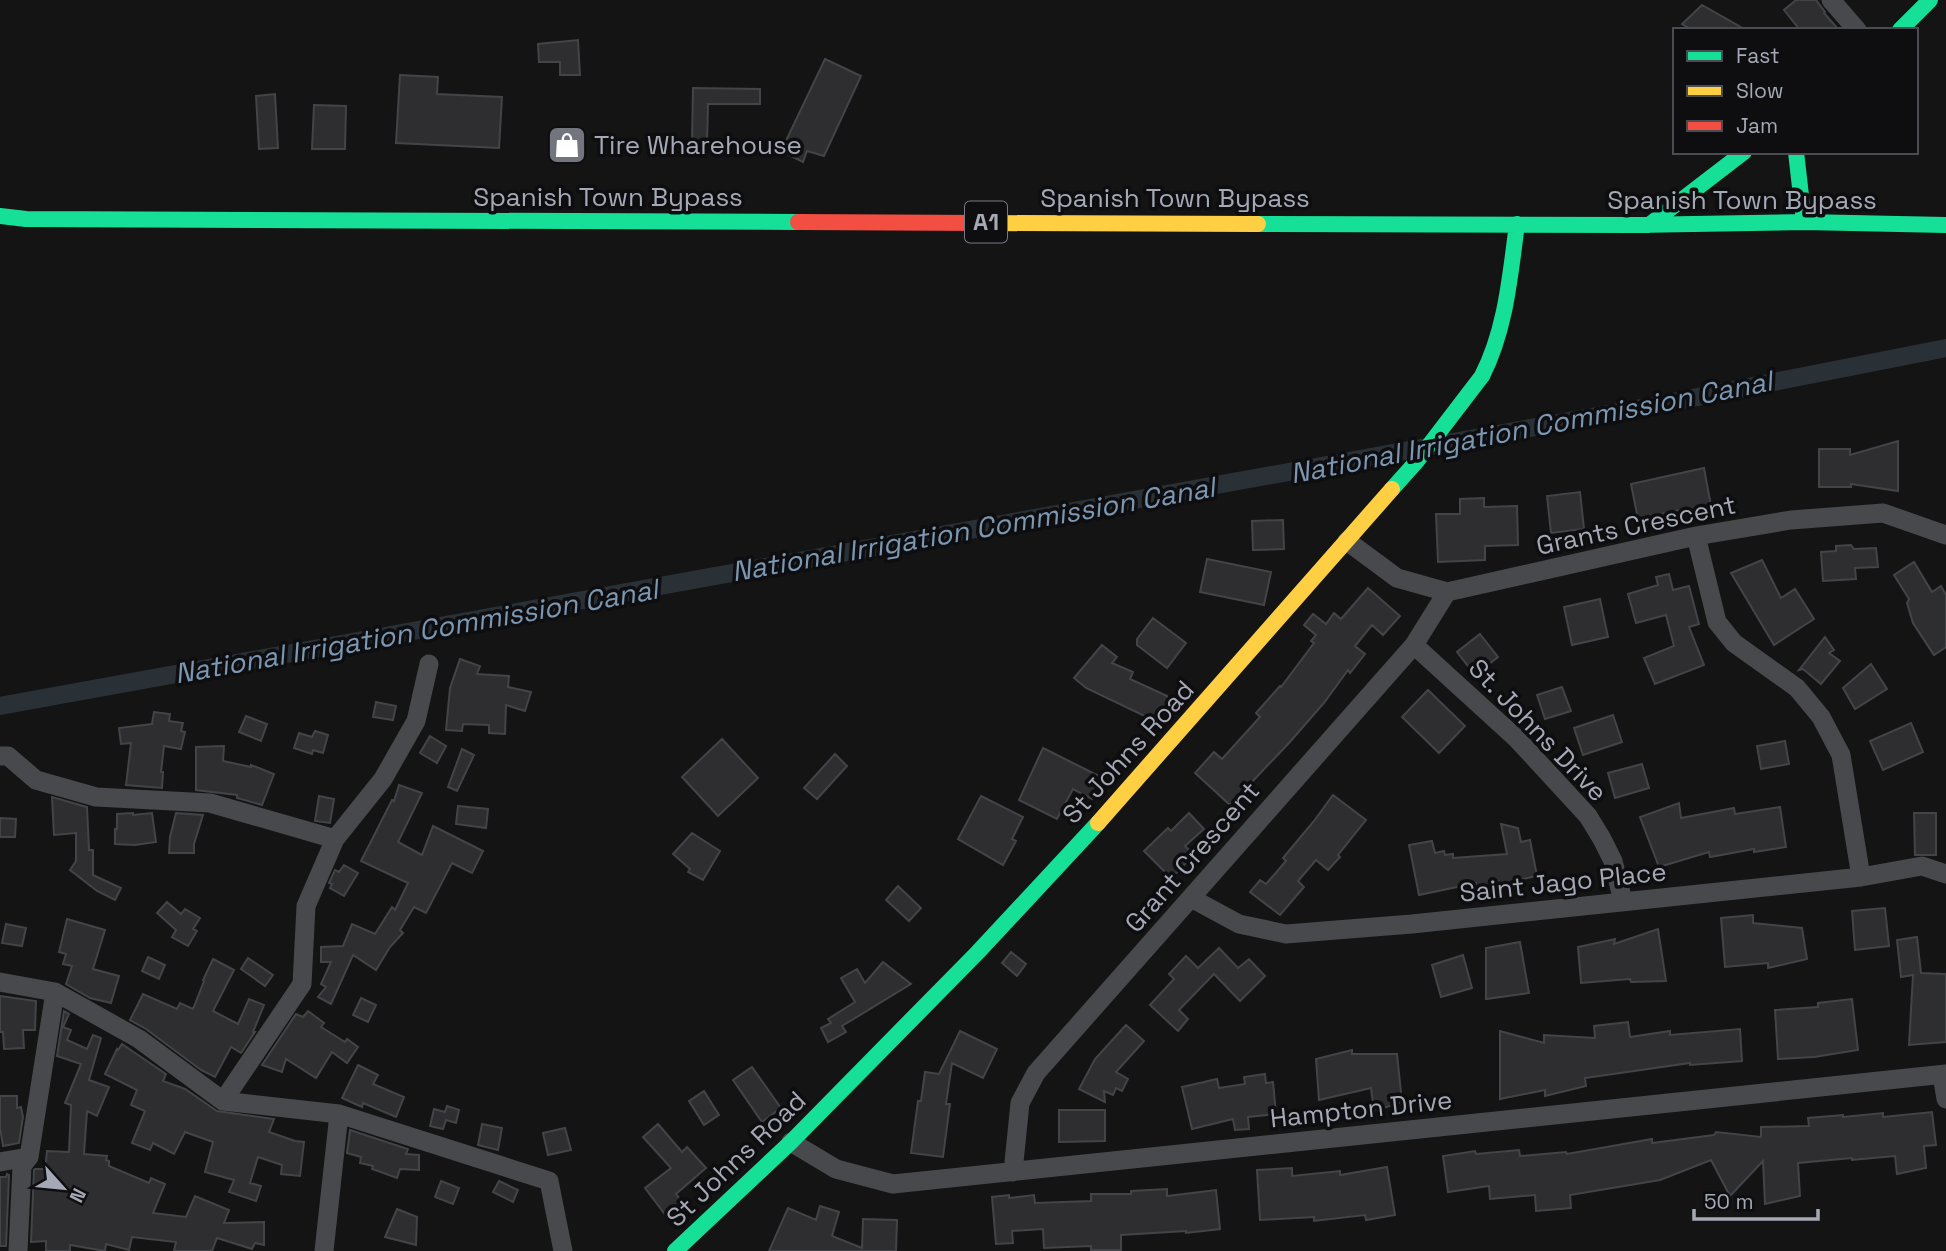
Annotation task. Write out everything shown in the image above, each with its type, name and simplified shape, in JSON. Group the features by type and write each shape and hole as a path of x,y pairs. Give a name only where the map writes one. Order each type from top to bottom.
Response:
{"main road":[{"path":"1902,28 1930,0"},
{"path":"1649,225 1741,154"},
{"path":"1796,154 1804,222"},
{"name":"Spanish Town Bypass","path":"0,216 26,219 1649,225 1804,222 1946,225"},
{"name":"Spanish Town Bypass","path":"0,224 26,219"},
{"name":"St Johns Road","path":"676,1251 791,1142 978,952 1122,797 1417,461 1490,363 1505,302 1517,223"}],"street":[{"path":"1831,0 1855,28"},
{"name":"Grants Crescent","path":"1347,541 1397,578 1447,592 1696,537 1791,520 1883,513 1946,535"},
{"path":"1696,537 1717,622 1734,643 1797,688 1821,718 1841,755 1861,877"},
{"name":"Grant Crescent","path":"1013,1172 1020,1103 1036,1073 1414,645 1447,592"},
{"name":"St. Johns Drive","path":"1414,645 1517,739 1588,816 1612,861 1623,901"},
{"path":"223,1101 302,984 306,906 335,839 383,779 416,721 429,664"},
{"path":"0,756 8,756 36,780 96,797 210,803 335,839"},
{"name":"Saint Jago Place","path":"1191,898 1239,924 1286,934 1412,924 1861,877 1922,866 1946,874"},
{"path":"0,982 55,992 139,1039 223,1101 339,1114 549,1181 563,1251"},
{"path":"18,1251 22,1166 29,1157 55,992"},
{"path":"1944,1075 1946,1099"},
{"name":"Hampton Drive","path":"791,1142 836,1169 893,1184 1944,1075"},
{"path":"324,1251 339,1114"},
{"path":"0,1162 29,1157"}],"building":[{"path":"1796,0 1816,0 1837,28 1798,28 1784,10"},
{"path":"1702,5 1742,28 1689,28 1682,24"},
{"path":"578,40 580,75 560,75 560,62 539,62 538,44"},
{"path":"825,59 861,76 824,156 807,151 803,162 781,151"},
{"path":"400,75 438,77 437,94 502,97 499,148 396,143"},
{"path":"693,88 760,89 760,104 708,104 707,144 692,143"},
{"path":"275,94 278,148 259,149 256,96"},
{"path":"314,105 346,106 345,149 312,149"},
{"path":"1898,441 1898,491 1851,484 1851,487 1819,487 1819,449 1850,449 1850,455"},
{"path":"1704,468 1711,506 1638,519 1631,484"},
{"path":"1580,492 1584,529 1551,533 1547,496"},
{"path":"1484,498 1484,507 1517,506 1518,545 1485,546 1485,560 1438,562 1436,514 1460,514 1460,499"},
{"path":"1283,520 1284,549 1253,550 1252,521"},
{"path":"1851,545 1854,549 1876,548 1878,567 1855,568 1856,579 1823,581 1821,552 1836,551 1836,546"},
{"path":"1207,559 1271,572 1264,605 1200,592"},
{"path":"1762,560 1781,598 1795,589 1814,619 1774,645 1731,573"},
{"path":"1914,562 1932,592 1941,586 1946,595 1946,647 1934,655 1913,623 1907,603 1909,599 1894,575"},
{"path":"1669,574 1673,590 1689,586 1699,624 1689,627 1704,665 1655,684 1644,658 1674,646 1666,615 1636,623 1628,594 1658,585 1656,577"},
{"path":"1368,588 1400,616 1383,635 1372,625 1355,646 1365,654 1350,673 1348,670 1289,743 1230,805 1195,773 1214,752 1222,759 1260,717 1256,713 1281,687 1314,643 1311,641 1316,635 1304,625 1313,614 1326,624 1334,613 1341,619"},
{"path":"1600,599 1608,637 1572,645 1564,607"},
{"path":"1153,618 1186,643 1167,668 1137,645 1137,639"},
{"path":"1480,634 1498,657 1475,675 1457,652"},
{"path":"1825,637 1834,650 1829,653 1840,661 1821,684 1803,669 1799,670"},
{"path":"1102,645 1117,657 1112,663 1133,672 1130,679 1167,696 1167,702 1157,722 1086,688 1074,678"},
{"path":"460,659 480,666 477,674 509,676 508,687 531,692 525,711 506,705 505,734 489,733 489,725 463,724 462,731 446,730 450,688"},
{"path":"1871,664 1887,689 1855,709 1843,688"},
{"path":"1562,687 1571,711 1545,719 1537,695"},
{"path":"1428,690 1465,726 1439,753 1402,717"},
{"path":"376,702 396,706 393,720 373,717"},
{"path":"154,712 170,714 169,721 183,723 181,731 185,732 181,749 164,746 162,788 126,785 131,743 121,744 119,728 152,724"},
{"path":"1613,715 1622,742 1583,755 1574,728"},
{"path":"246,716 267,724 261,741 239,732"},
{"path":"1911,723 1923,752 1883,770 1870,741"},
{"path":"315,731 328,735 323,753 313,750 312,754 294,748 299,733 312,737"},
{"path":"430,736 446,746 437,763 420,753"},
{"path":"722,739 758,778 718,816 682,777"},
{"path":"1785,741 1789,764 1761,769 1757,746"},
{"path":"224,746 223,761 251,765 274,774 262,805 237,798 237,795 196,790 196,747"},
{"path":"1043,748 1103,778 1092,799 1073,789 1057,819 1019,800"},
{"path":"462,749 474,755 457,791 448,787"},
{"path":"835,754 847,766 817,799 804,788"},
{"path":"1642,764 1649,788 1615,798 1608,773"},
{"path":"399,785 422,793 398,842 422,855 433,826 483,851 472,873 452,863 426,913 414,907 400,930 403,933 390,947 376,970 353,955 331,1004 318,997 326,987 321,984 331,962 321,962 321,947 343,946 352,924 375,934 392,907 395,910 408,883 361,861 392,800 394,801"},
{"path":"1333,795 1366,820 1328,870 1316,860 1298,881 1304,887 1280,915 1250,892 1260,880 1266,884 1286,861 1283,858"},
{"path":"319,796 334,799 330,823 315,821"},
{"path":"981,796 1023,817 1012,839 1016,841 1003,865 958,839"},
{"path":"52,797 87,807 89,850 93,850 93,875 121,888 115,900 97,891 70,870 76,861 76,833 54,835"},
{"path":"1679,803 1681,818 1734,808 1735,814 1780,807 1786,847 1754,852 1754,849 1710,857 1709,852 1659,867 1640,817"},
{"path":"458,806 488,809 486,828 456,824"},
{"path":"152,813 156,842 115,844 117,814"},
{"path":"176,813 203,815 194,853 169,853"},
{"path":"1189,813 1204,829 1185,846 1194,855 1171,878 1144,851 1168,828 1171,831"},
{"path":"1914,813 1936,813 1936,855 1915,855"},
{"path":"0,818 16,819 15,837 0,837"},
{"path":"1501,824 1518,828 1521,842 1530,840 1537,876 1505,883 1505,887 1476,889 1476,883 1419,895 1409,845 1432,841 1435,853 1444,851 1445,855 1453,854 1453,858 1507,854"},
{"path":"692,833 720,851 703,880 688,872 690,869 673,854"},
{"path":"344,865 358,873 344,896 330,888 332,884 329,883 335,870 339,872"},
{"path":"898,886 921,908 909,921 886,900"},
{"path":"167,902 181,914 185,909 200,918 193,929 197,931 188,946 172,937 176,930 157,913"},
{"path":"1885,908 1889,946 1855,950 1852,911"},
{"path":"1753,915 1753,923 1802,928 1807,959 1768,968 1768,963 1725,967 1721,918"},
{"path":"67,919 105,930 93,969 119,976 111,1003 90,998 66,984 72,966 63,964 66,954 59,952"},
{"path":"6,924 26,928 22,946 2,943"},
{"path":"1658,929 1666,981 1631,982 1630,979 1581,983 1578,947 1615,939 1614,944"},
{"path":"1917,937 1921,973 1946,974 1946,1042 1909,1045 1913,975 1901,977 1897,940"},
{"path":"1520,942 1529,993 1486,999 1486,948"},
{"path":"1219,948 1238,968 1249,959 1265,976 1240,1001 1214,974 1179,1010 1188,1019 1178,1031 1150,1005 1174,979 1169,974 1186,956 1198,968"},
{"path":"1011,952 1026,964 1017,976 1002,963"},
{"path":"1463,955 1472,988 1441,997 1432,965"},
{"path":"148,957 165,965 159,979 142,971"},
{"path":"248,958 273,975 265,986 241,969"},
{"path":"213,959 234,970 213,1011 238,1024 249,999 264,1005 255,1032 241,1053 231,1047 215,1077 130,1020 143,994 177,1009 180,1003 193,1009"},
{"path":"883,962 911,984 842,1026 846,1032 828,1042 821,1028 831,1023 828,1019 855,1002 841,978 857,969 865,983"},
{"path":"0,996 36,1001 35,1030 23,1030 24,1048 4,1049 3,1032 0,1032"},
{"path":"361,998 376,1005 368,1022 353,1015"},
{"path":"1852,999 1858,1050 1778,1059 1775,1010 1818,1007 1818,1003"},
{"path":"64,1011 69,1014 63,1027 71,1030 67,1040 87,1049 93,1035 101,1038 89,1080 109,1087 97,1116 87,1111 84,1154 107,1156 109,1166 149,1183 151,1178 165,1184 153,1213 186,1217 195,1196 229,1210 224,1223 264,1222 264,1245 255,1243 252,1249 217,1238 212,1251 174,1251 176,1242 132,1237 129,1250 106,1244 105,1251 70,1245 70,1251 46,1251 46,1241 31,1242 34,1170 45,1169 47,1151 69,1152 71,1105 65,1103 81,1064 57,1056"},
{"path":"308,1011 324,1023 321,1027 358,1047 347,1063 332,1052 316,1078 286,1059 282,1072 262,1065 296,1014 303,1017"},
{"path":"1628,1022 1630,1037 1670,1031 1670,1035 1740,1029 1742,1061 1690,1063 1585,1078 1586,1086 1545,1096 1545,1090 1500,1099 1500,1031 1544,1043 1544,1035 1595,1038 1594,1026"},
{"path":"1126,1025 1144,1041 1116,1072 1128,1079 1122,1091 1116,1088 1113,1095 1104,1091 1105,1102 1079,1089 1095,1059"},
{"path":"960,1031 997,1049 983,1078 952,1063 943,1157 911,1153 925,1072 939,1074"},
{"path":"122,1044 166,1074 163,1081 185,1089 217,1111 274,1119 269,1132 304,1142 300,1176 281,1174 282,1165 258,1157 250,1183 261,1186 256,1201 229,1192 234,1180 205,1172 213,1142 185,1132 174,1154 153,1143 150,1150 132,1143 145,1111 131,1105 137,1090 105,1074"},
{"path":"1352,1050 1352,1054 1397,1054 1402,1102 1374,1111 1371,1088 1319,1100 1316,1059"},
{"path":"358,1065 378,1075 373,1084 404,1097 396,1117 363,1103 362,1107 342,1098"},
{"path":"752,1067 781,1108 762,1122 733,1080"},
{"path":"1265,1074 1266,1083 1273,1082 1276,1114 1248,1117 1249,1129 1235,1130 1233,1119 1192,1129 1182,1087 1217,1079 1219,1088 1245,1084 1244,1077"},
{"path":"704,1091 719,1115 704,1125 689,1101"},
{"path":"0,1096 17,1096 17,1108 21,1107 23,1117 19,1143 3,1146"},
{"path":"447,1106 459,1110 456,1123 446,1120 443,1129 430,1126 434,1109 445,1112"},
{"path":"1059,1110 1105,1110 1105,1141 1059,1142"},
{"path":"1932,1112 1936,1145 1924,1146 1926,1168 1897,1174 1895,1156 1798,1163 1800,1196 1765,1204 1763,1161 1730,1196 1711,1160 1660,1180 1570,1195 1571,1208 1536,1211 1535,1195 1490,1199 1489,1186 1448,1192 1443,1156 1475,1151 1476,1154 1519,1150 1520,1156 1567,1154 1652,1139 1652,1143 1714,1135 1716,1132 1761,1137 1761,1127 1809,1126 1808,1118 1883,1113 1883,1117"},
{"path":"482,1124 502,1128 498,1150 478,1145"},
{"path":"658,1124 682,1152 687,1147 706,1168 676,1194 684,1204 667,1217 645,1188 671,1168 643,1137"},
{"path":"565,1128 571,1150 548,1155 543,1133"},
{"path":"350,1130 408,1149 406,1154 419,1155 419,1170 400,1169 397,1178 372,1169 373,1166 360,1163 361,1157 347,1153"},
{"path":"1387,1167 1395,1215 1366,1220 1365,1215 1314,1221 1314,1217 1260,1220 1257,1170 1292,1168 1292,1176 1340,1171 1340,1175"},
{"path":"7,1174 6,1246 0,1246 0,1177 6,1177"},
{"path":"441,1181 459,1188 453,1204 435,1197"},
{"path":"499,1181 518,1190 513,1202 493,1192"},
{"path":"1167,1189 1167,1196 1216,1190 1220,1229 1121,1235 1121,1250 1091,1250 1091,1246 1044,1248 1043,1229 1012,1231 1013,1243 996,1244 992,1197 1034,1195 1035,1203 1091,1201 1091,1194 1131,1194 1131,1191"},
{"path":"820,1206 839,1212 832,1236 862,1248 863,1219 897,1220 896,1251 769,1251 788,1208 816,1220"},
{"path":"397,1209 417,1217 416,1245 385,1237"}],"waterway":[{"name":"National Irrigation Commission Canal","path":"0,706 1657,405 1946,348"}],"traffic: fast":[{"path":"1902,28 1930,0"},
{"path":"1649,225 1741,154"},
{"path":"1796,154 1804,222"},
{"path":"0,216 26,219 798,222"},
{"path":"1258,224 1635,225 1804,222 1946,225"},
{"path":"1392,489 1417,461 1482,376 1502,321 1517,224"},
{"path":"675,1251 791,1142 978,952 1098,823"}],"traffic: slow":[{"path":"982,223 1258,224"},
{"path":"1098,823 1392,489"}],"traffic: jam":[{"path":"798,222 982,223"}],"place":[{"name":"Tire Wharehouse","path":"567,145"}]}
